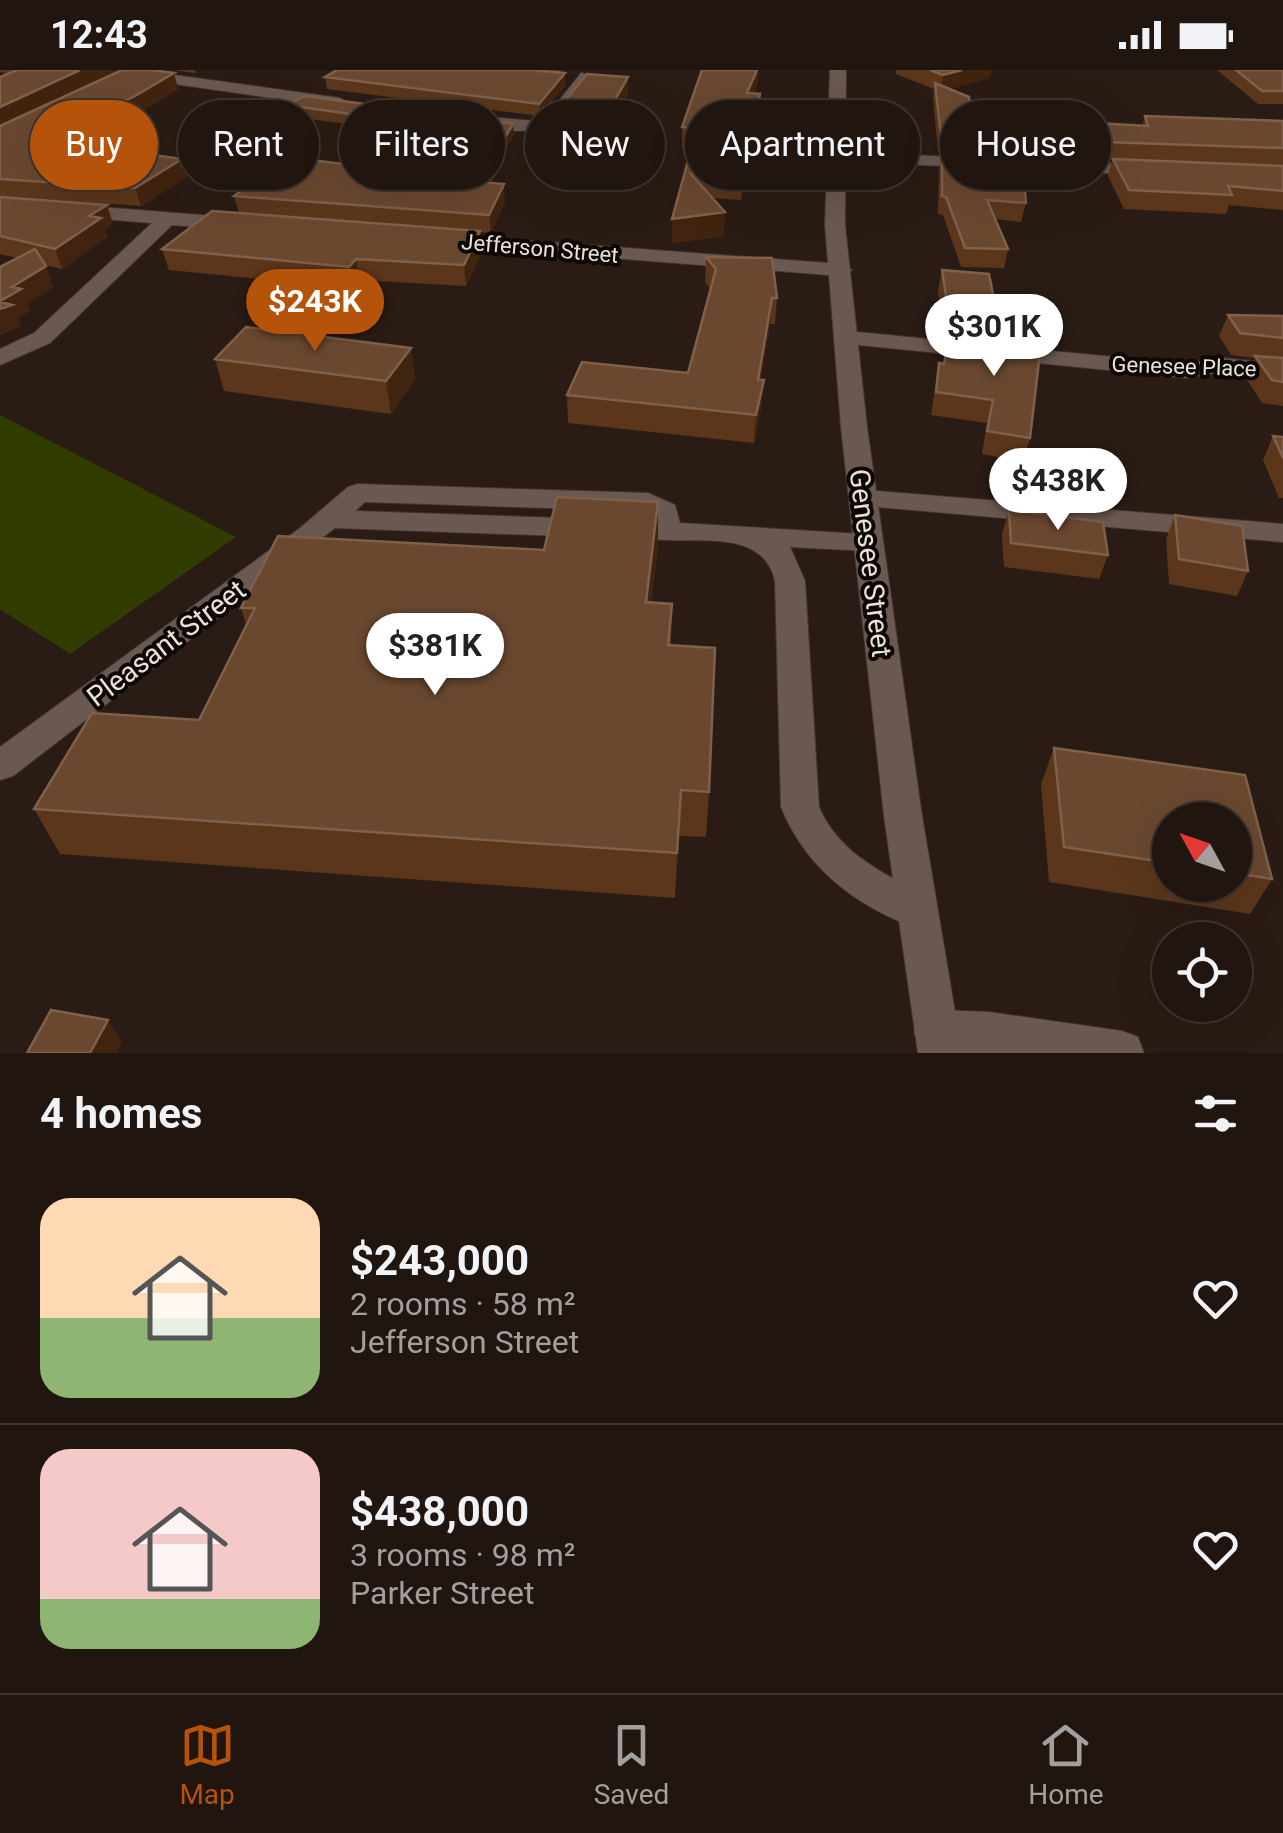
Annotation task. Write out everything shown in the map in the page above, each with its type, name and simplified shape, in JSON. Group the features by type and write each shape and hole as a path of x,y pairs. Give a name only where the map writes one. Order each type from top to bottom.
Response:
{"street":[{"name":"Genesee Street","path":"837,100 838,70"},
{"path":"113,82 134,72 339,102"},
{"path":"505,125 536,129 548,123 586,76"},
{"path":"920,161 1166,171"},
{"name":"Genesee Street","path":"836,190 840,270 868,542 938,1042"},
{"path":"0,205 262,226"},
{"path":"0,358 42,338 167,218"},
{"name":"Jefferson Street","path":"415,238 840,270"},
{"name":"Genesee Place","path":"847,338 1186,371 1222,365 1283,370"},
{"name":"Pleasant Street","path":"0,766 358,494 648,502 665,511 666,531 868,542"},
{"path":"864,499 1283,533"},
{"path":"751,536 772,544 785,558 790,581 800,807 806,828 850,873 918,911"},
{"path":"938,1042 989,1034 1122,1053"}],"green space":[{"path":"0,415 236,537 70,654 0,609"}],"building":[{"path":"17,70 80,70 0,107 0,77"},
{"path":"122,70 174,73 127,100 57,100"},
{"path":"337,70 565,73 542,100 525,102 325,77"},
{"path":"702,70 757,70 747,93 760,94 759,100 691,100"},
{"path":"930,70 962,70 943,75"},
{"path":"1236,70 1283,70 1283,91 1262,91"},
{"path":"587,74 628,77 615,100 566,100"},
{"path":"935,83 970,100 940,100 940,127"},
{"path":"305,96 339,101 339,112 319,110 319,100 297,100"},
{"path":"30,112 30,181 0,179 0,126"},
{"path":"1145,116 1283,121 1283,148 1111,142 1111,124 1148,126"},
{"path":"158,156 178,161 158,174"},
{"path":"1113,159 1283,166 1283,191 1228,186 1232,195 1129,190"},
{"path":"319,161 339,164 339,190 501,190 489,215 234,196 242,190 319,190"},
{"path":"685,172 685,190 705,190 725,212 672,219"},
{"path":"942,190 1025,190 1026,203 987,200 1008,249 965,248 946,197"},
{"path":"0,197 107,205 89,216 101,218 55,249 0,236"},
{"path":"212,211 480,231 464,265 356,259 349,267 162,249"},
{"path":"35,249 46,266 12,287 21,289 0,301 0,267"},
{"path":"706,257 772,258 777,298 772,298 758,380 764,380 756,415 567,395 582,362 688,373 716,269"},
{"path":"942,270 989,274 998,320 949,315"},
{"path":"1228,315 1283,316 1283,338 1240,333"},
{"path":"246,327 411,348 386,381 215,359"},
{"path":"950,335 1041,344 1030,438 987,431 993,400 936,392 939,363 944,364"},
{"path":"1255,356 1283,358 1283,382 1272,380"},
{"path":"1273,436 1283,437 1283,458"},
{"path":"557,497 658,502 646,602 672,604 668,645 715,648 709,792 681,790 677,853 34,809 92,713 199,720 255,608 241,608 278,536 544,550"},
{"path":"1009,510 1103,522 1108,555 1011,543"},
{"path":"1175,515 1242,526 1248,571 1179,559"},
{"path":"1054,748 1245,775 1272,879 1252,876 1252,802 1152,802 1152,860 1064,847"},
{"path":"51,1010 108,1020 90,1053 27,1053"}]}
